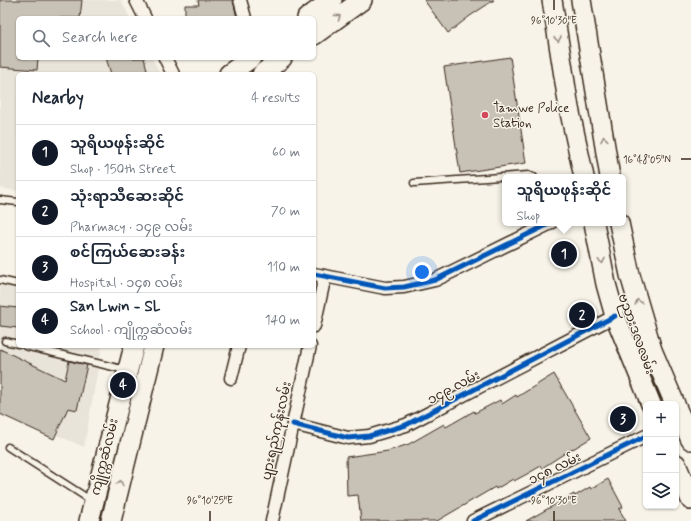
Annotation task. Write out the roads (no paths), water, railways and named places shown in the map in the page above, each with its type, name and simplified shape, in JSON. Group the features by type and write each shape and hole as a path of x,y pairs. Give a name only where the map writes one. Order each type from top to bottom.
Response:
{"main road":[{"path":"310,16 332,0"},
{"path":"316,34 362,0"},
{"path":"552,0 569,108 583,174"},
{"path":"581,0 610,174"},
{"path":"233,72 248,60"},
{"path":"264,72 280,60"},
{"name":"ဗညားဒလလမ်း","path":"595,226 606,284 615,316 650,401"},
{"name":"ဗညားဒလလမ်း","path":"620,226 630,275 652,350 681,412 691,440"},
{"name":"ကျိုက္ကဆံလမ်း","path":"111,521 135,378 134,348"},
{"name":"ကျိုက္ကဆံလမ်း","path":"89,521 135,378 153,348"},
{"path":"679,471 691,500"}],"street":[{"path":"136,0 144,16"},
{"path":"240,0 244,16"},
{"path":"166,60 173,72"},
{"path":"316,306 319,275 384,288 404,287 435,280 545,226"},
{"name":"၁၄၉ လမ်း","path":"293,424 348,438 369,436 406,425 615,316"},
{"path":"231,378 238,348"},
{"name":"ပျားရည်ကုန်းလမ်း","path":"272,521 310,348"},
{"name":"၁၄၈ လမ်း","path":"473,521 644,437"}],"lane":[{"path":"414,183 502,177"},
{"path":"0,200 16,202"},
{"path":"0,280 16,284"},
{"path":"5,341 16,344"},
{"path":"32,348 135,378"},
{"path":"8,447 94,502"}],"place":[{"name":"Tamwe Police Station","path":"485,115"},
{"name":"သူရိယဖုန်းဆိုင်","path":"564,254"},
{"name":"သုံးရာသီဆေးဆိုင်","path":"582,315"},
{"name":"San Lwin - SL","path":"123,385"},
{"name":"စင်ကြယ်ဆေးခန်း","path":"623,419"}]}
